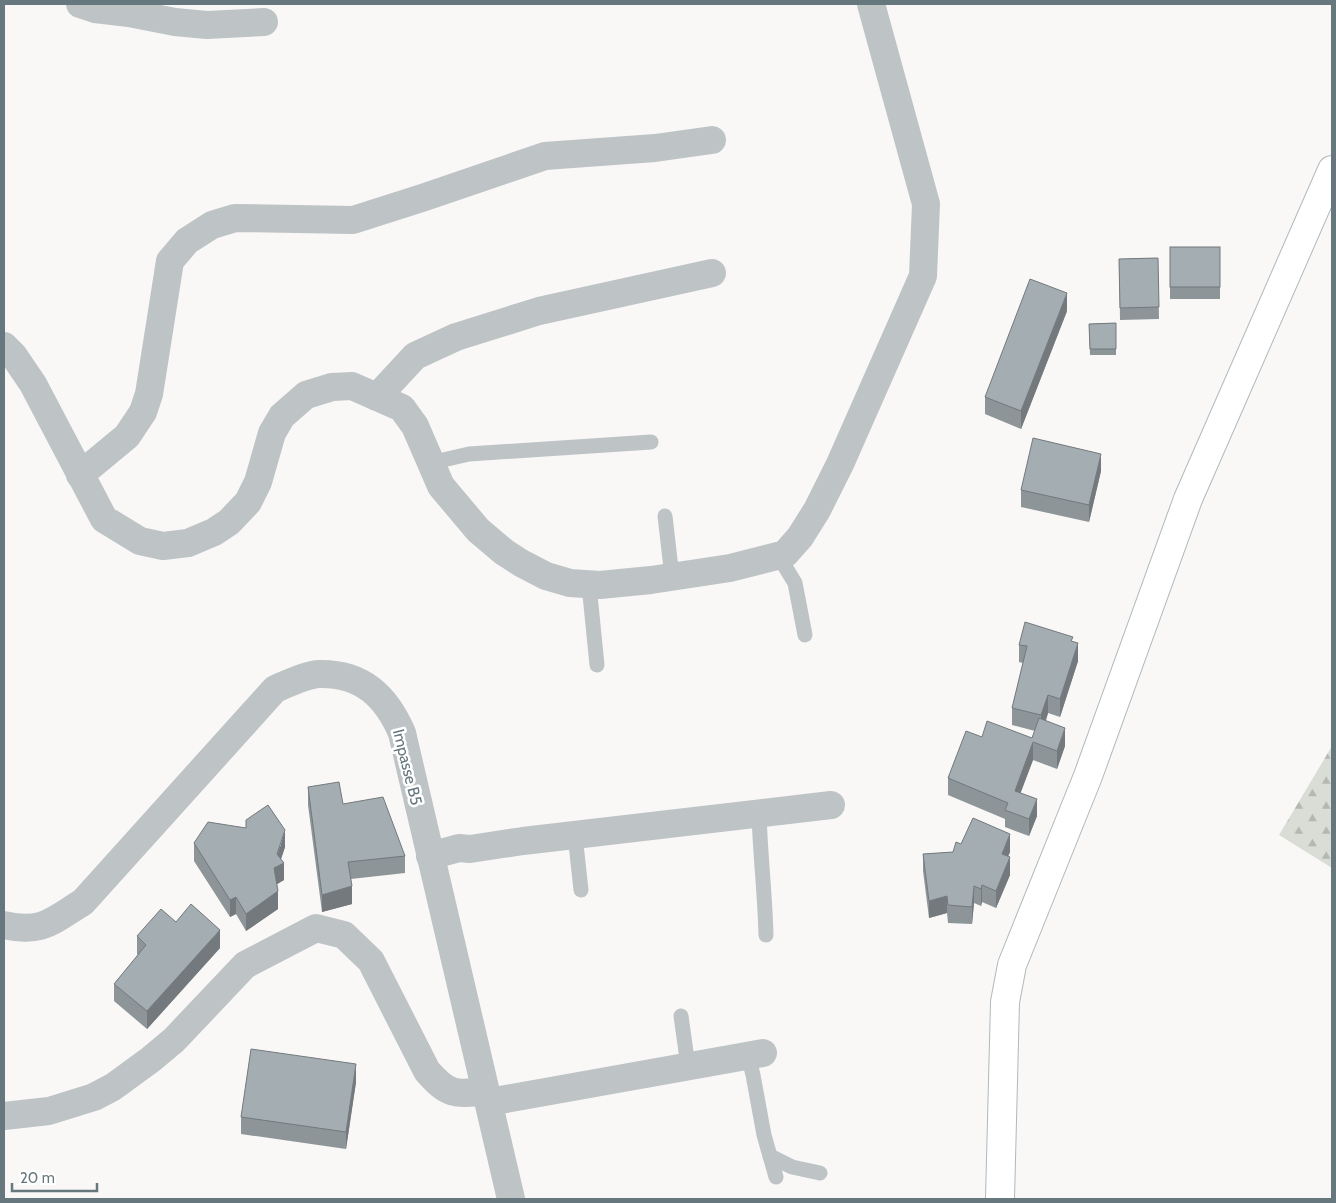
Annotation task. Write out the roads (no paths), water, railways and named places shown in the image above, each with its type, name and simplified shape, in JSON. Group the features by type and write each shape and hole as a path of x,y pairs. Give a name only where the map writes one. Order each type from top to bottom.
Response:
{"street":[{"path":"80,4 95,9 129,13 175,22 207,25 264,22"},
{"path":"4,346 14,356 33,384 104,519 140,541 163,546 188,543 214,532 229,522 248,502 258,482 272,433 282,416 306,396 332,387 352,386 402,408 415,426 441,486 478,530 521,564 546,576 570,583 600,585 730,568 784,554 800,537 818,510 923,276 926,204 872,4"},
{"path":"80,475 127,436 143,412 149,394 170,260 187,241 212,224 235,218 353,220 545,156 655,148 712,140"},
{"path":"1000,1199 1005,1002 1012,965 1088,776 1188,499 1332,170"},
{"path":"377,397 415,356 456,337 539,311 712,273"},
{"name":"Impasse B5","path":"4,925 21,929 45,926 83,902 275,689 296,680 318,674 341,676 359,682 382,698 394,714 402,733 511,1199"},
{"path":"430,856 459,848 470,849 831,805"},
{"path":"4,1116 49,1111 94,1096 113,1087 174,1040 245,965 316,928 344,935 371,961 427,1071 444,1089 460,1094 487,1097 756,1054"}],"lane":[{"path":"430,463 469,454 651,442"},
{"path":"665,516 672,577"},
{"path":"778,555 795,584 806,635"},
{"path":"588,585 597,665"},
{"path":"759,813 766,904 766,935"},
{"path":"575,835 581,890"},
{"path":"682,1016 688,1066"},
{"path":"756,1054 753,1075 764,1135 776,1177"},
{"path":"770,1156 792,1167 820,1173"}]}
